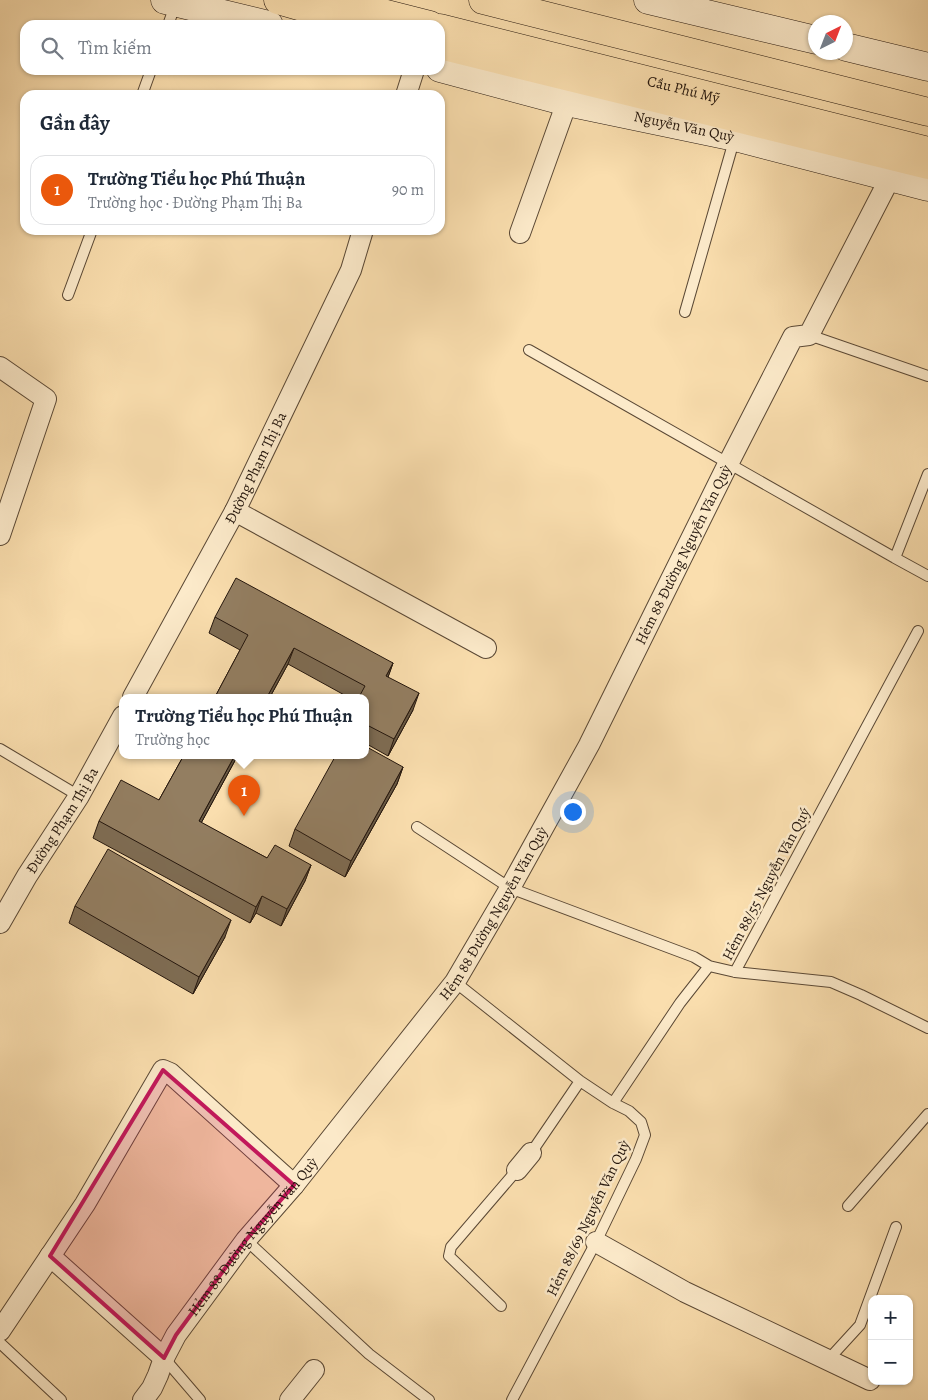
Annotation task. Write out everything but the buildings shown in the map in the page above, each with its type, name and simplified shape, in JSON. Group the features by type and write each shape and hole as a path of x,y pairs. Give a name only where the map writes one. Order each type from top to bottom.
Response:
{"main road":[{"path":"278,0 348,20"},
{"path":"331,0 410,20"},
{"path":"483,0 928,112"},
{"path":"531,0 928,100"},
{"name":"Cầu Phú Mỹ","path":"445,29 928,151"},
{"name":"Cầu Phú Mỹ","path":"445,46 928,165"}],"street":[{"path":"658,1 808,38"},
{"path":"170,9 238,20"},
{"path":"853,49 928,67"},
{"name":"Nguyễn Văn Quỳ","path":"445,69 567,102 735,137 928,187"},
{"path":"408,90 412,75"},
{"path":"520,233 567,102"},
{"path":"810,335 890,178"},
{"name":"Đường Phạm Thị Ba","path":"135,694 235,511 350,270 361,235"},
{"name":"Hẻm 88 Đường Nguyễn Văn Quỳ","path":"143,1400 152,1388 176,1335 246,1240 294,1185 455,982 510,888 589,745 793,337 810,335"},
{"path":"0,367 46,399 0,535"},
{"path":"235,511 486,648"},
{"name":"Đường Phạm Thị Ba","path":"0,923 27,876 79,796 119,723"},
{"path":"0,1330 85,1204 163,1070 170,1073 294,1185"},
{"path":"517,1170 531,1153"},
{"path":"596,1242 685,1292 868,1379"},
{"path":"50,1256 164,1358"},
{"path":"290,1400 314,1370"}],"lane":[{"path":"144,90 149,75"},
{"path":"684,312 735,137"},
{"path":"68,295 90,235"},
{"path":"810,335 928,376"},
{"path":"529,350 928,576"},
{"path":"896,558 928,474"},
{"name":"Hẻm 88/55 Nguyễn Văn Quý","path":"918,631 735,972 832,982 861,994 928,1028"},
{"path":"0,749 79,796"},
{"path":"417,827 510,888 694,957 709,966 735,972"},
{"path":"613,1103 675,1010 709,966"},
{"name":"Hẻm 88/69 Nguyễn Văn Quỳ","path":"455,982 580,1080 613,1103 629,1111 641,1122 645,1136 596,1242 512,1400"},
{"path":"531,1153 580,1080"},
{"path":"848,1206 928,1114"},
{"path":"501,1306 448,1256 451,1247 517,1170"},
{"path":"828,1360 860,1324 896,1227"},
{"path":"246,1240 369,1354 429,1400"},
{"path":"0,1343 62,1400"},
{"path":"164,1358 200,1400"}],"highlighted area":[{"path":"163,1070 294,1185 246,1240 176,1335 164,1358 50,1256"}],"place":[{"name":"Trường Tiểu học Phú Thuận","path":"244,816"}]}
